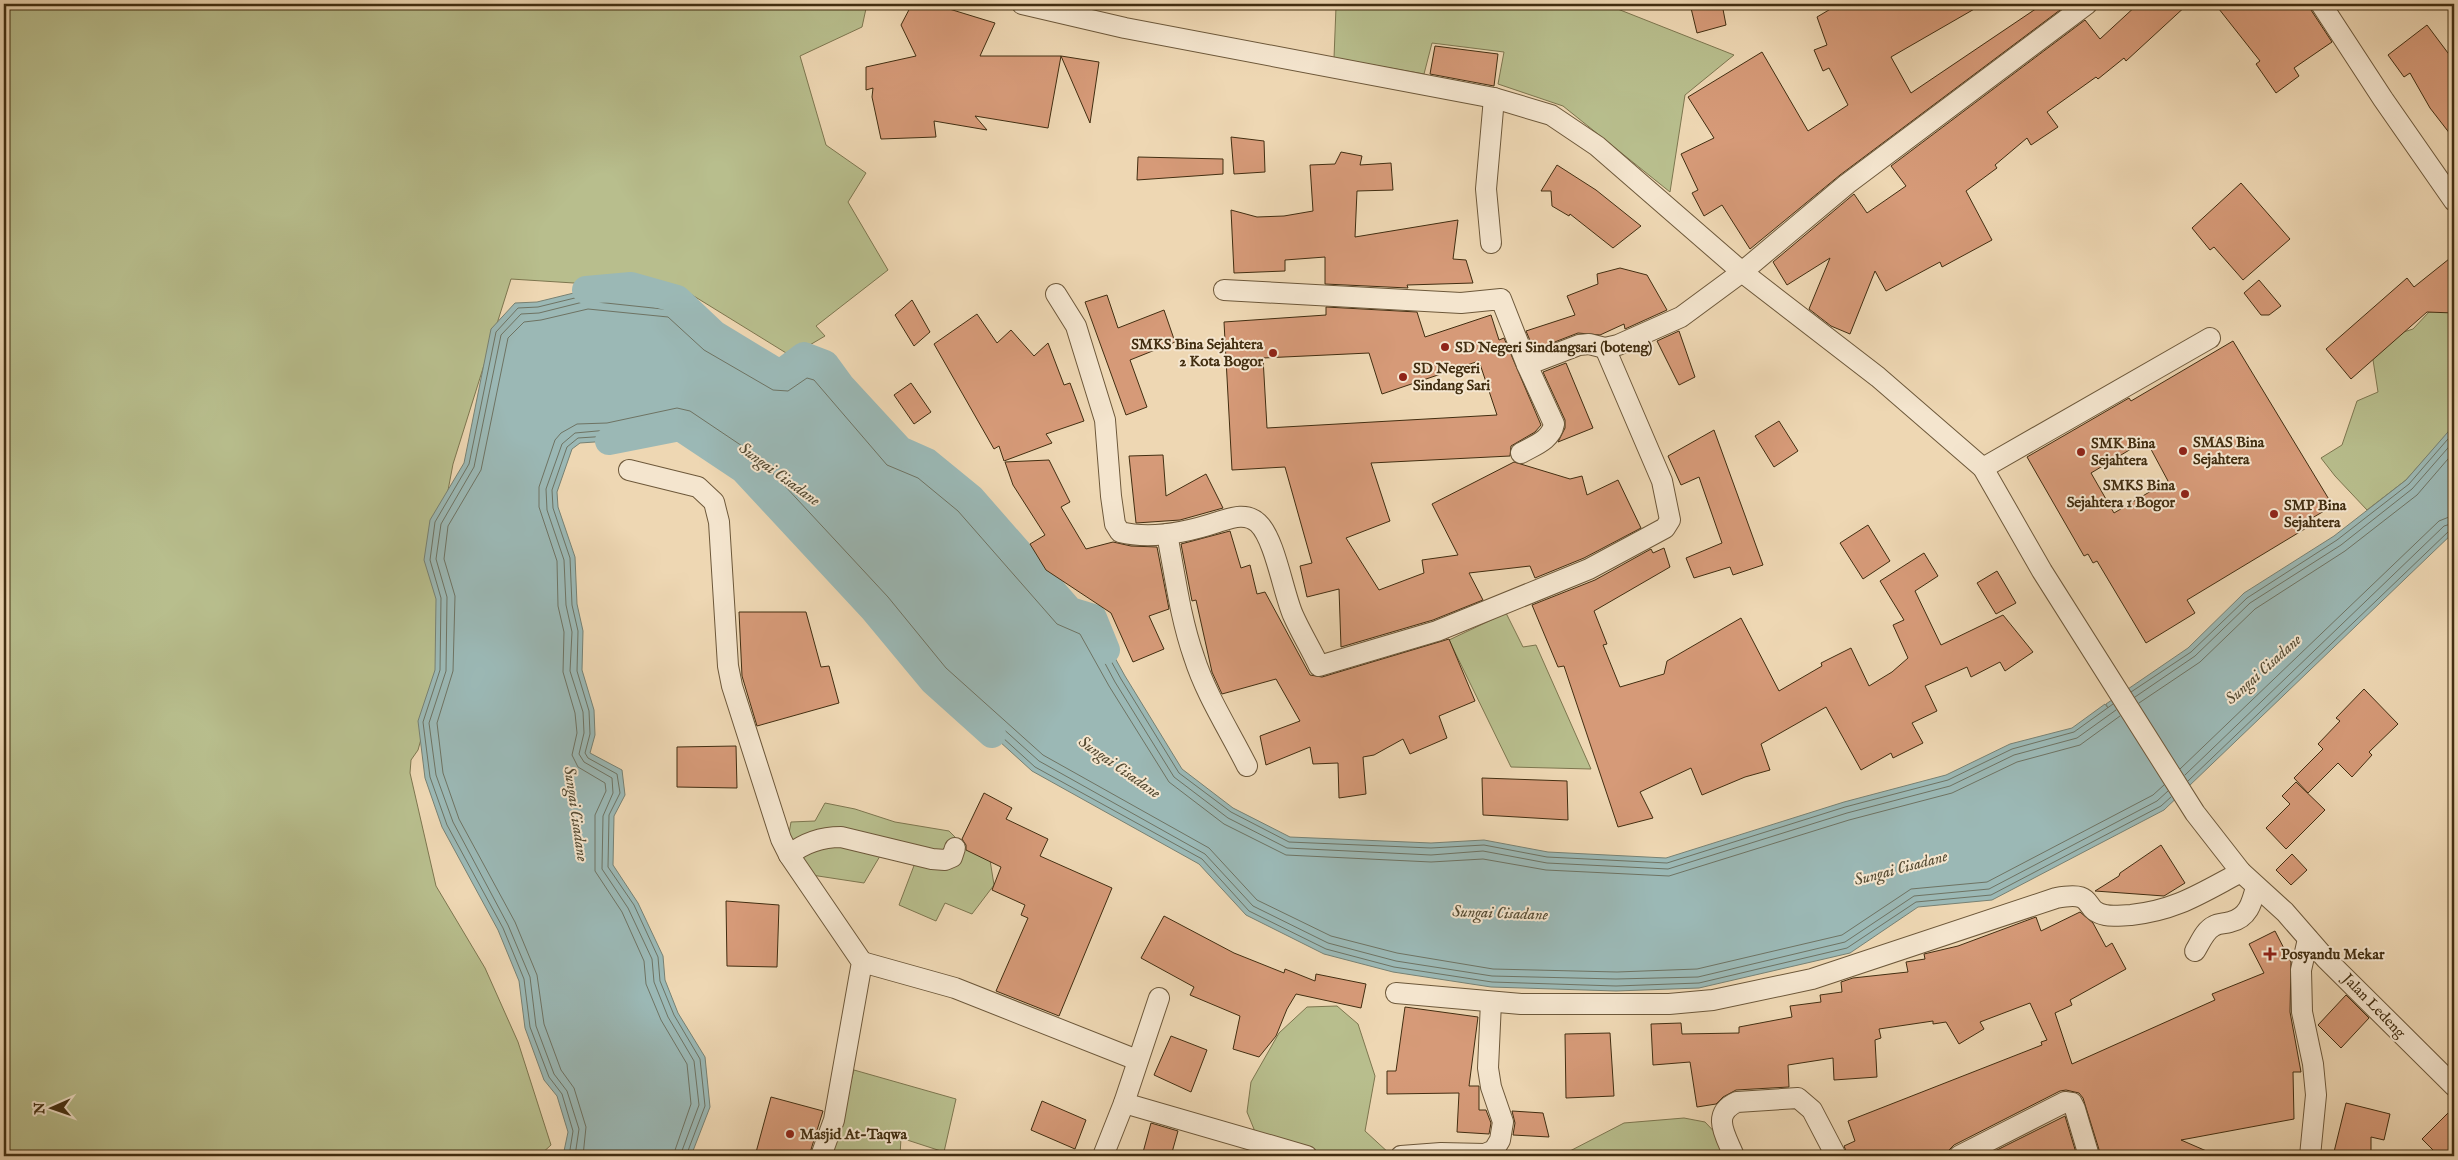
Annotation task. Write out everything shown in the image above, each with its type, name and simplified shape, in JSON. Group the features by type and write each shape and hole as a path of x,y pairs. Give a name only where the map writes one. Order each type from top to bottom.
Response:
{"street":[{"name":"Jalan Ledeng","path":"1022,4 1052,8 1211,45 1494,98 1551,115 1597,146 1742,272 1878,377 1983,468 2042,570 2195,813 2241,872 2285,912 2308,939 2454,1086"},
{"path":"1527,365 1579,345 1589,344 1605,348 1618,345 1680,317 1742,272 1847,184 2087,4"},
{"path":"2321,4 2383,99 2454,200"},
{"path":"1491,243 1486,190 1494,98"},
{"path":"1224,290 1461,303 1501,299 1527,365 1554,424 1552,433 1546,439 1522,453"},
{"path":"1056,294 1076,326 1105,420 1115,524 1120,532 1130,534 1167,534 1201,527 1234,517 1245,517 1257,522 1266,534 1293,614 1319,666 1437,631 1589,569 1665,528 1670,520 1662,481 1605,348"},
{"path":"1983,468 2210,338"},
{"path":"630,470 698,487 714,502 719,522 728,666 782,839 789,855 862,962 955,988 1136,1060"},
{"path":"1167,534 1184,621 1194,658 1211,698 1247,766"},
{"path":"789,855 798,848 828,837 841,837 932,859 945,860 952,857 955,848"},
{"path":"1396,993 1491,1002 1659,1004 1712,1000 1812,979 2056,898 2074,895 2081,896 2103,915 2114,916 2155,912 2171,908 2241,872"},
{"path":"2195,951 2215,925 2231,922 2242,917 2250,908 2256,887"},
{"path":"2308,939 2301,970 2302,1012 2313,1064 2316,1095 2310,1156"},
{"path":"821,1156 834,1120 862,962"},
{"path":"1103,1156 1124,1103 1136,1060 1159,998"},
{"path":"1401,1156 1441,1153 1485,1154 1494,1150 1500,1140 1502,1122 1491,1087 1488,1068 1491,1002"},
{"path":"1734,1156 1721,1124 1722,1114 1728,1106 1737,1102 1798,1098 1812,1110 1836,1156"},
{"path":"1959,1156 2065,1102 2072,1103 2075,1109 2089,1156"},
{"path":"1124,1103 1307,1156"}],"green space":[{"path":"4,4 867,4 862,27 800,56 826,145 866,173 848,202 888,270 816,326 825,336 791,356 684,290 511,279 453,464 433,570 443,583 435,689 418,750 411,760 410,773 436,886 485,968 518,1042 551,1145 539,1156 4,1156"},
{"path":"1332,4 1605,4 1734,55 1685,95 1670,192 1563,106 1498,84 1504,52 1432,43 1424,74 1334,58 1336,7"},
{"path":"2454,310 2454,426 2406,480 2367,510 2321,458 2342,445 2357,401 2378,392 2371,347 2391,336 2413,329 2429,312"},
{"path":"1506,613 1523,647 1536,645 1591,769 1511,767 1449,640"},
{"path":"825,803 855,809 895,822 949,831 965,847 990,860 994,885 972,914 945,903 936,921 899,905 915,863 883,851 864,883 805,874 787,845 791,822 815,821"},
{"path":"1337,1006 1358,1024 1375,1076 1365,1131 1390,1154 1478,1147 1540,1156 1276,1156 1258,1139 1247,1112 1251,1082 1279,1033 1307,1007"},
{"path":"854,1070 956,1099 944,1152 901,1138 900,1156 868,1156 847,1151 846,1156 830,1156"},
{"path":"1684,1118 1705,1122 1724,1142 1727,1156 1540,1156 1568,1152 1624,1123"}],"water":[{"name":"Sungai Cisadane","path":"586,290 677,299 714,334 780,373 804,356 825,364 899,451 927,462 971,498 1070,611 1093,618 1125,676 1182,769 1233,808 1290,837 1431,843 1484,840 1548,852 1666,858 1844,802 1946,775 2010,744 2072,728 2105,704 2108,708 2106,704 2188,648 2244,593 2334,536 2406,480 2454,425 2454,532 2164,810 1992,900 1918,907 1850,953 1699,988 1616,991 1491,987 1393,972 1324,954 1246,915 1199,864 1032,771 933,681 874,610 743,469 680,427 609,441 580,443 572,449 557,492 558,507 575,557 577,604 583,631 582,670 594,710 595,735 590,753 622,770 625,795 614,816 613,865 638,903 663,956 665,980 678,1013 705,1057 710,1107 691,1156 563,1156 568,1132 557,1096 544,1080 525,1028 519,981 498,930 442,827 425,778 418,721 435,670 436,599 424,560 430,520 464,463 491,329 515,303 537,302"}],"building":[{"path":"912,4 933,4 995,23 980,56 1061,56 1048,128 975,116 987,130 934,121 936,137 881,139 872,97 873,88 866,90 866,67 916,56 901,25"},
{"path":"1690,4 1722,4 1726,25 1697,33"},
{"path":"1839,4 1983,4 1891,57 1911,93 2043,4 2068,4 1840,175 1750,249 1722,205 1704,216 1692,193 1698,190 1681,154 1714,138 1688,97 1762,52 1808,131 1848,105 1829,68 1823,71 1814,50 1827,45 1817,17"},
{"path":"2138,4 2188,4 2126,61 2124,58 2098,79 2096,77 2047,112 2058,127 2031,145 2027,138 1995,165 1997,168 1966,191 1992,240 1942,267 1940,262 1886,291 1875,271 1850,334 1831,326 1809,309 1830,258 1787,285 1773,262 1854,194 1867,213 1906,186 1891,166 2085,20 2100,39"},
{"path":"2215,4 2309,4 2332,42 2294,68 2299,76 2276,93 2256,64 2260,61"},
{"path":"2427,25 2454,61 2454,139 2430,108 2410,73 2404,77 2388,55"},
{"path":"1435,46 1498,54 1494,86 1430,74"},
{"path":"1061,56 1099,62 1090,123"},
{"path":"1231,137 1264,141 1265,172 1234,174"},
{"path":"1341,152 1362,156 1360,165 1391,163 1393,190 1357,191 1355,237 1458,220 1453,259 1466,260 1473,283 1407,285 1408,288 1325,284 1325,257 1285,260 1285,271 1234,273 1231,210 1257,217 1284,216 1313,211 1310,165 1335,164"},
{"path":"1138,157 1223,159 1223,174 1137,180"},
{"path":"1557,165 1596,190 1641,226 1613,248 1570,214 1569,216 1552,206 1551,191 1541,191"},
{"path":"2241,183 2290,239 2243,280 2214,247 2210,250 2192,228"},
{"path":"2454,255 2454,313 2427,312 2351,379 2326,349 2407,278 2414,287"},
{"path":"1620,268 1647,275 1667,310 1625,329 1624,324 1600,335 1578,333 1534,350 1526,331 1575,315 1567,296 1598,284 1597,274"},
{"path":"2259,280 2281,306 2269,315 2261,315 2244,293"},
{"path":"1107,295 1118,328 1164,310 1175,342 1130,360 1147,407 1126,415 1085,302"},
{"path":"912,300 930,332 914,346 895,315"},
{"path":"1326,307 1417,312 1425,337 1491,315 1499,340 1504,338 1541,425 1535,432 1511,446 1510,456 1371,463 1390,521 1346,538 1379,590 1424,573 1422,560 1458,555 1432,504 1514,462 1570,479 1582,476 1587,495 1618,480 1641,528 1584,558 1535,578 1530,566 1469,573 1483,600 1433,620 1341,647 1339,589 1307,597 1300,566 1312,563 1285,467 1232,470 1224,322 1326,315","holes":["1369,353 1382,394 1479,361 1497,415 1267,428 1263,358"]},
{"path":"977,314 997,343 1011,330 1034,356 1048,343 1064,385 1070,383 1084,421 1046,434 1052,443 1004,461 999,446 994,449 934,344"},
{"path":"1679,331 1695,377 1679,385 1657,341"},
{"path":"2233,341 2333,506 2305,522 2308,527 2187,600 2195,613 2146,643 2097,561 2093,563 2088,554 2084,556 2027,457 2129,398 2131,401","holes":["2146,440 2168,481 2114,513 2091,473"]},
{"path":"1566,363 1593,428 1558,442 1565,428 1565,420 1543,372"},
{"path":"911,383 931,412 914,424 894,395"},
{"path":"1779,421 1798,451 1774,467 1755,436"},
{"path":"1714,430 1763,565 1733,575 1730,567 1694,578 1686,558 1722,543 1699,477 1681,485 1668,456"},
{"path":"1163,455 1166,496 1206,474 1223,508 1180,520 1136,523 1129,456"},
{"path":"1049,460 1070,502 1061,507 1086,549 1113,542 1131,546 1157,547 1169,609 1149,616 1164,649 1133,662 1111,613 1046,570 1030,544 1045,535 1013,485 1005,462"},
{"path":"1868,525 1890,561 1863,579 1840,543"},
{"path":"1230,531 1241,568 1250,565 1257,594 1265,592 1310,675 1322,677 1449,639 1475,701 1439,716 1447,738 1410,754 1403,739 1374,755 1363,757 1366,794 1339,798 1338,763 1313,764 1310,747 1266,765 1260,736 1300,721 1276,679 1222,694 1212,672 1196,600 1192,601 1181,544"},
{"path":"1664,548 1670,567 1594,611 1607,644 1603,645 1620,687 1664,674 1667,661 1741,618 1779,691 1822,666 1821,663 1851,648 1869,686 1892,672 1908,658 1893,625 1904,620 1880,581 1924,553 1938,576 1915,591 1941,645 2003,615 2033,652 2005,671 2000,662 1971,677 1967,667 1925,686 1937,711 1912,723 1923,743 1893,758 1891,753 1861,770 1826,707 1761,744 1770,770 1745,777 1702,795 1691,768 1640,792 1653,818 1618,827 1564,666 1558,667 1532,605 1595,580 1651,549 1653,553"},
{"path":"1997,571 2016,603 1996,614 1977,583"},
{"path":"739,612 806,612 821,667 829,666 839,703 757,726 742,676"},
{"path":"2364,689 2398,724 2369,752 2372,755 2352,777 2338,763 2308,793 2294,778 2323,749 2318,744 2340,721 2336,718"},
{"path":"736,746 737,788 677,787 677,747"},
{"path":"1482,778 1567,781 1568,820 1483,815"},
{"path":"2296,782 2325,810 2286,849 2266,828 2290,804 2282,796"},
{"path":"984,793 1012,808 1006,819 1048,839 1040,856 1112,888 1059,1016 996,991 1028,918 1021,915 1025,905 992,890 1001,867 966,850 966,845 962,839"},
{"path":"2161,845 2185,883 2164,896 2095,891 2119,876 2120,873"},
{"path":"2292,854 2307,870 2291,885 2276,870"},
{"path":"726,901 779,905 777,967 727,966"},
{"path":"2080,912 2093,923 2106,947 2112,943 2126,969 2070,1000 2072,1005 2055,1013 2072,1064 2215,1000 2212,994 2264,973 2249,944 2275,931 2291,962 2290,1012 2301,1072 2293,1072 2294,1119 2181,1140 2218,1156 2101,1156 2083,1098 2079,1093 2066,1090 2060,1091 1954,1145 1949,1150 1947,1156 1848,1156 1844,1146 1855,1141 1848,1121 2042,1045 2041,1042 2047,1040 2030,1003 1980,1022 1984,1029 1959,1044 1946,1022 1933,1024 1933,1021 1879,1029 1881,1038 1875,1040 1877,1077 1834,1080 1833,1058 1788,1065 1789,1087 1736,1090 1723,1097 1716,1104 1697,1107 1690,1062 1653,1065 1651,1024 1681,1023 1682,1034 1739,1033 1739,1027 1792,1017 1790,1006 1821,1002 1820,995 1842,992 1841,982 1853,978 1908,972 1906,962 1925,959 1924,954 1958,946 2036,917 2041,931"},
{"path":"1164,916 1234,953 1284,973 1285,969 1315,981 1316,974 1366,984 1361,1008 1296,994 1287,1009 1276,1036 1259,1057 1233,1049 1240,1016 1190,995 1194,987 1141,958"},
{"path":"2346,995 2369,1018 2341,1048 2318,1025"},
{"path":"1405,1007 1478,1017 1469,1086 1479,1086 1479,1110 1486,1110 1491,1123 1489,1134 1457,1132 1459,1093 1387,1094 1387,1071 1396,1071"},
{"path":"1610,1033 1614,1096 1566,1098 1565,1034"},
{"path":"1171,1036 1207,1050 1191,1092 1154,1075"},
{"name":"Masjid At-Taqwa","path":"771,1097 823,1111 809,1156 755,1156"},
{"path":"1042,1101 1086,1120 1075,1149 1031,1130"},
{"path":"2346,1103 2390,1114 2384,1140 2371,1137 2371,1156 2333,1156"},
{"path":"2454,1107 2454,1156 2439,1156 2422,1139"},
{"path":"1512,1111 1543,1113 1549,1137 1513,1135 1515,1123"},
{"path":"2065,1116 2077,1156 1985,1156"},
{"path":"1151,1123 1178,1131 1171,1156 1142,1156"}],"waterway":[{"path":"586,290 631,286 677,299 714,334 780,374 804,356 825,364 841,386 900,450 927,462 971,498 1070,611 1093,618 1106,650"},
{"name":"Sungai Cisadane","path":"609,441 680,427 743,469 874,610 933,681 992,734"}],"place":[{"name":"SD Negeri Sindangsari (boteng)","path":"1445,347"},
{"name":"SMKS Bina Sejahtera 2 Kota Bogor","path":"1273,353"},
{"name":"SD Negeri Sindang Sari","path":"1403,377"},
{"name":"SMAS Bina Sejahtera","path":"2183,451"},
{"name":"SMK Bina Sejahtera","path":"2081,452"},
{"name":"SMKS Bina Sejahtera 1 Bogor","path":"2185,494"},
{"name":"SMP Bina Sejahtera","path":"2274,514"},
{"name":"Posyandu Mekar","path":"2270,954"},
{"name":"Masjid At-Taqwa","path":"790,1134"}]}
